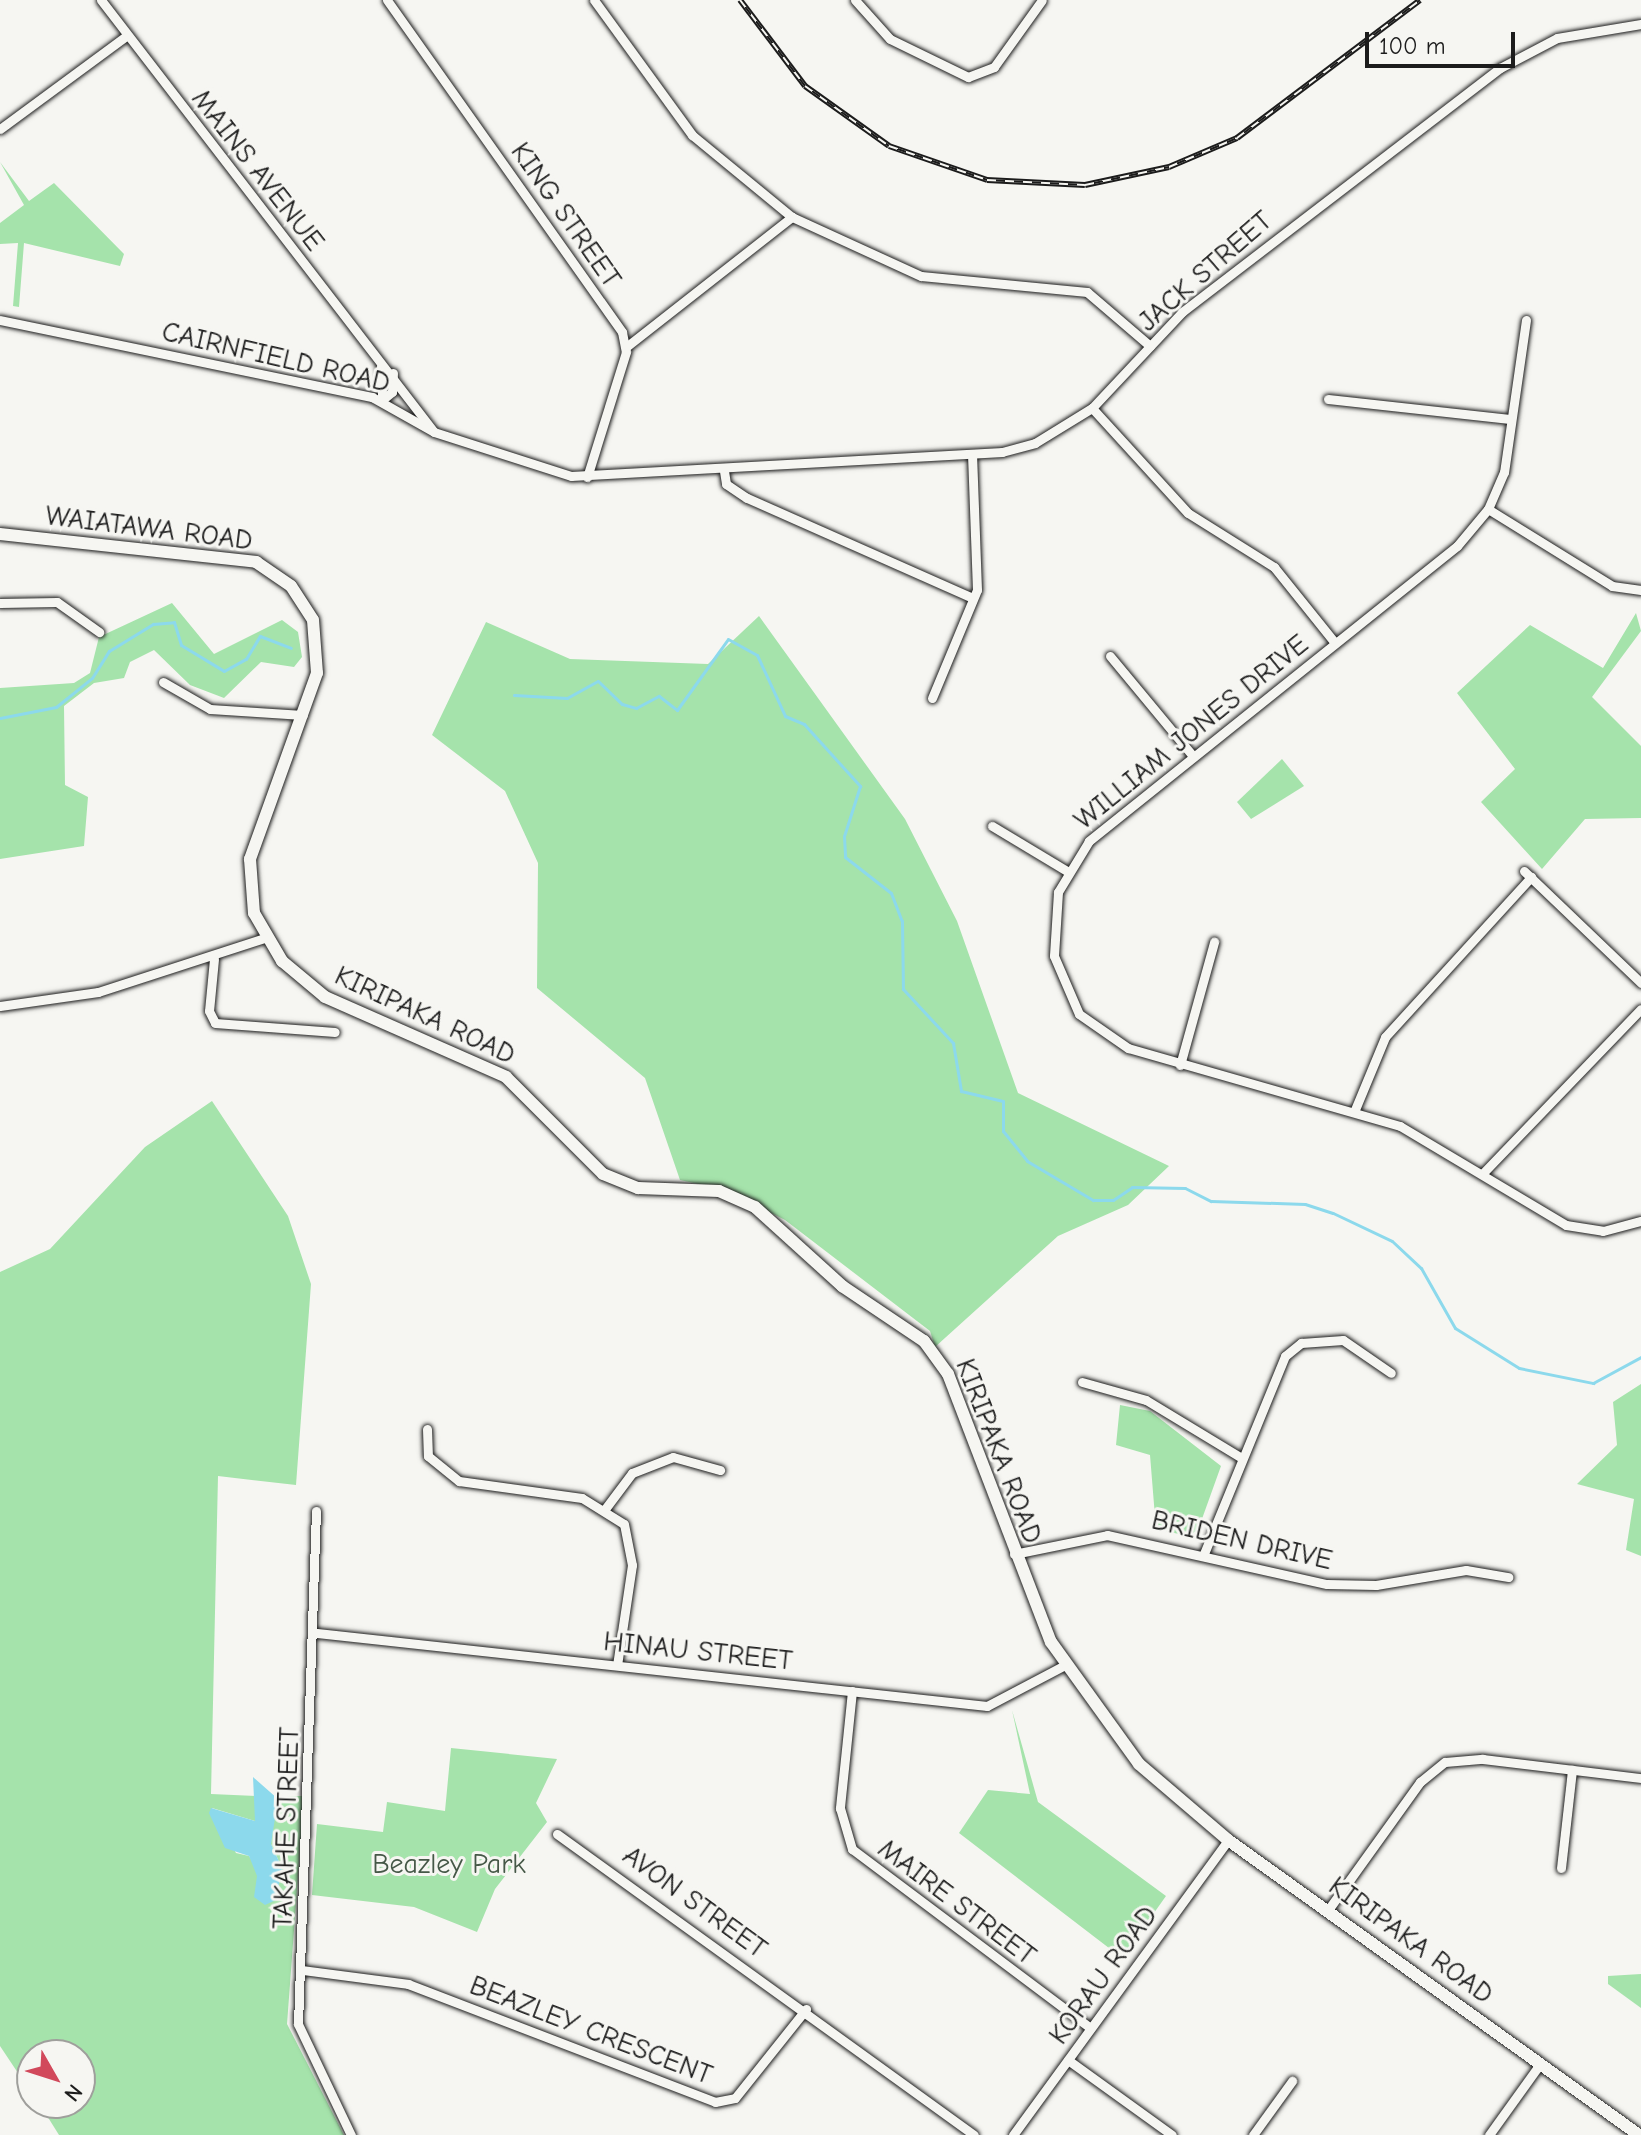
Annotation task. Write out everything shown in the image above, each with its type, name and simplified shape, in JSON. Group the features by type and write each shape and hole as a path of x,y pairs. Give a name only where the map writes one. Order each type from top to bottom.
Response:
{"main road":[{"name":"WAIATAWA ROAD","path":"0,534 202,553 274,572 304,602 318,639 317,673 303,715"},
{"path":"264,938 250,878 253,839 303,715"},
{"name":"KIRIPAKA ROAD","path":"264,938 325,997 506,1077 603,1174 638,1188 719,1191 746,1202 842,1286 908,1328 948,1374 1014,1554 1065,1665 1157,1784 1228,1840 1639,2135"}],"street":[{"name":"MAINS AVENUE","path":"101,0 381,366 393,373 434,432"},
{"name":"KING STREET","path":"387,0 553,231 626,347"},
{"path":"594,0 692,135 792,217 921,276 1087,292 1150,346"},
{"path":"855,0 890,39 968,77 994,67 1042,0"},
{"name":"JACK STREET","path":"724,471 972,456 1035,443 1092,408 1150,346 1237,267 1500,68 1557,38 1641,24"},
{"path":"0,129 126,36"},
{"path":"587,477 626,347 792,217"},
{"name":"CAIRNFIELD ROAD","path":"0,320 382,400 434,432 540,469 587,477 724,471"},
{"name":"WILLIAM JONES DRIVE","path":"1526,320 1504,472 1488,509 1457,546 1089,841 1067,871 1052,935 1074,1005 1128,1048 1354,1112 1433,1140 1566,1225 1603,1231 1641,1221"},
{"path":"381,366 382,400"},
{"path":"382,400 392,392 393,373"},
{"path":"1328,399 1510,419"},
{"path":"1092,408 1188,513 1274,567 1335,643"},
{"path":"932,698 973,598 979,560 972,456"},
{"path":"724,471 726,484 747,498 973,598"},
{"path":"1488,509 1612,586 1641,590"},
{"path":"0,603 57,602 99,632"},
{"path":"1110,656 1193,756"},
{"path":"163,682 210,709 303,715"},
{"path":"992,826 1067,871"},
{"path":"1354,1112 1391,1028 1528,874 1641,983"},
{"path":"0,1006 66,1000 214,959 264,938"},
{"path":"1180,1065 1214,942"},
{"path":"214,959 209,1011 215,1023 335,1032"},
{"path":"1484,1172 1641,1009"},
{"path":"1203,1556 1278,1366 1301,1343 1343,1340 1391,1373"},
{"path":"1082,1382 1146,1400 1240,1457"},
{"path":"427,1429 428,1456 459,1481 582,1498 605,1509 632,1539 617,1665"},
{"path":"605,1509 632,1473 673,1457 720,1470"},
{"name":"TAKAHE STREET","path":"316,1511 317,1633 298,2024 351,2135"},
{"name":"BRIDEN DRIVE","path":"1014,1554 1107,1535 1353,1586 1466,1570 1508,1577"},
{"name":"HINAU STREET","path":"317,1633 987,1706 1065,1665"},
{"name":"MAIRE STREET","path":"852,1691 840,1808 852,1849 1090,2028"},
{"path":"1328,1910 1420,1782 1445,1762 1641,1778"},
{"path":"1561,1868 1572,1770"},
{"name":"AVON STREET","path":"557,1834 806,2009"},
{"name":"KORAU ROAD","path":"1013,2135 1228,1840"},
{"name":"BEAZLEY CRESCENT","path":"302,1970 408,1984 715,2102 735,2098 806,2009"},
{"path":"806,2009 974,2135"},
{"path":"1068,2060 1172,2135"},
{"path":"1489,2135 1540,2064"},
{"path":"1253,2135 1292,2081"}],"green space":[{"path":"0,162 29,201 54,183 124,254 120,266 24,243 19,307 13,306 18,243 0,244 0,223 24,205"},
{"path":"172,603 214,654 282,620 298,632 302,657 294,667 261,662 224,698 190,685 154,650 130,662 124,678 94,683 64,706 65,785 88,797 84,846 0,859 0,688 74,683 90,673 99,637"},
{"path":"1636,613 1641,631 1592,697 1641,746 1641,818 1585,819 1542,869 1481,802 1515,769 1457,693 1530,625 1603,668"},
{"path":"759,616 905,819 957,921 1018,1093 1169,1166 1128,1205 1058,1236 935,1347 930,1331 785,1220 726,1190 680,1180 645,1078 537,988 538,863 505,791 432,735 486,622 570,659 708,664"},
{"path":"1282,759 1304,786 1251,819 1237,802"},
{"path":"212,1101 288,1216 311,1284 296,1485 218,1476 211,1794 257,1796 260,1805 255,1821 212,1808 236,1853 249,1856 276,1899 282,1868 271,1844 275,1796 304,1796 287,2024 344,2135 59,2135 49,2119 96,2119 96,2039 16,2039 16,2070 0,2046 0,1272 50,1249 145,1147"},
{"path":"1641,1384 1641,1556 1626,1550 1634,1499 1577,1484 1617,1445 1613,1402"},
{"path":"1120,1405 1150,1411 1221,1466 1198,1530 1188,1536 1156,1529 1150,1455 1116,1445"},
{"path":"1012,1710 1038,1802 1166,1896 1122,1958 959,1833 988,1790 1030,1794"},
{"name":"Beazley Park","path":"451,1748 557,1759 536,1803 547,1822 495,1889 477,1932 414,1907 312,1895 317,1824 383,1832 387,1802 445,1811"},
{"path":"1641,1974 1641,2008 1608,1984 1608,1976"}],"water":[{"path":"253,1777 278,1799 271,1844 282,1868 276,1900 265,1905 254,1897 257,1876 249,1856 225,1848 209,1813 211,1808 255,1821"}],"waterway":[{"path":"0,718 56,707 92,678 109,651 153,624 174,622 181,645 224,671 246,659 260,636 291,648"},
{"path":"514,695 567,698 598,681 622,704 636,708 659,696 677,710 728,639 757,655 785,716 804,724 860,786 844,836 845,857 891,893 902,921 903,989 953,1043 961,1091 1003,1101 1003,1131 1027,1161 1093,1200 1113,1200 1132,1187 1185,1188 1211,1201 1305,1204 1333,1213 1392,1241 1421,1268 1455,1328 1519,1368 1593,1383 1641,1357"}],"railway":[{"path":"740,0 805,86 889,146 987,180 1085,185 1169,167 1237,138 1420,0"}]}
